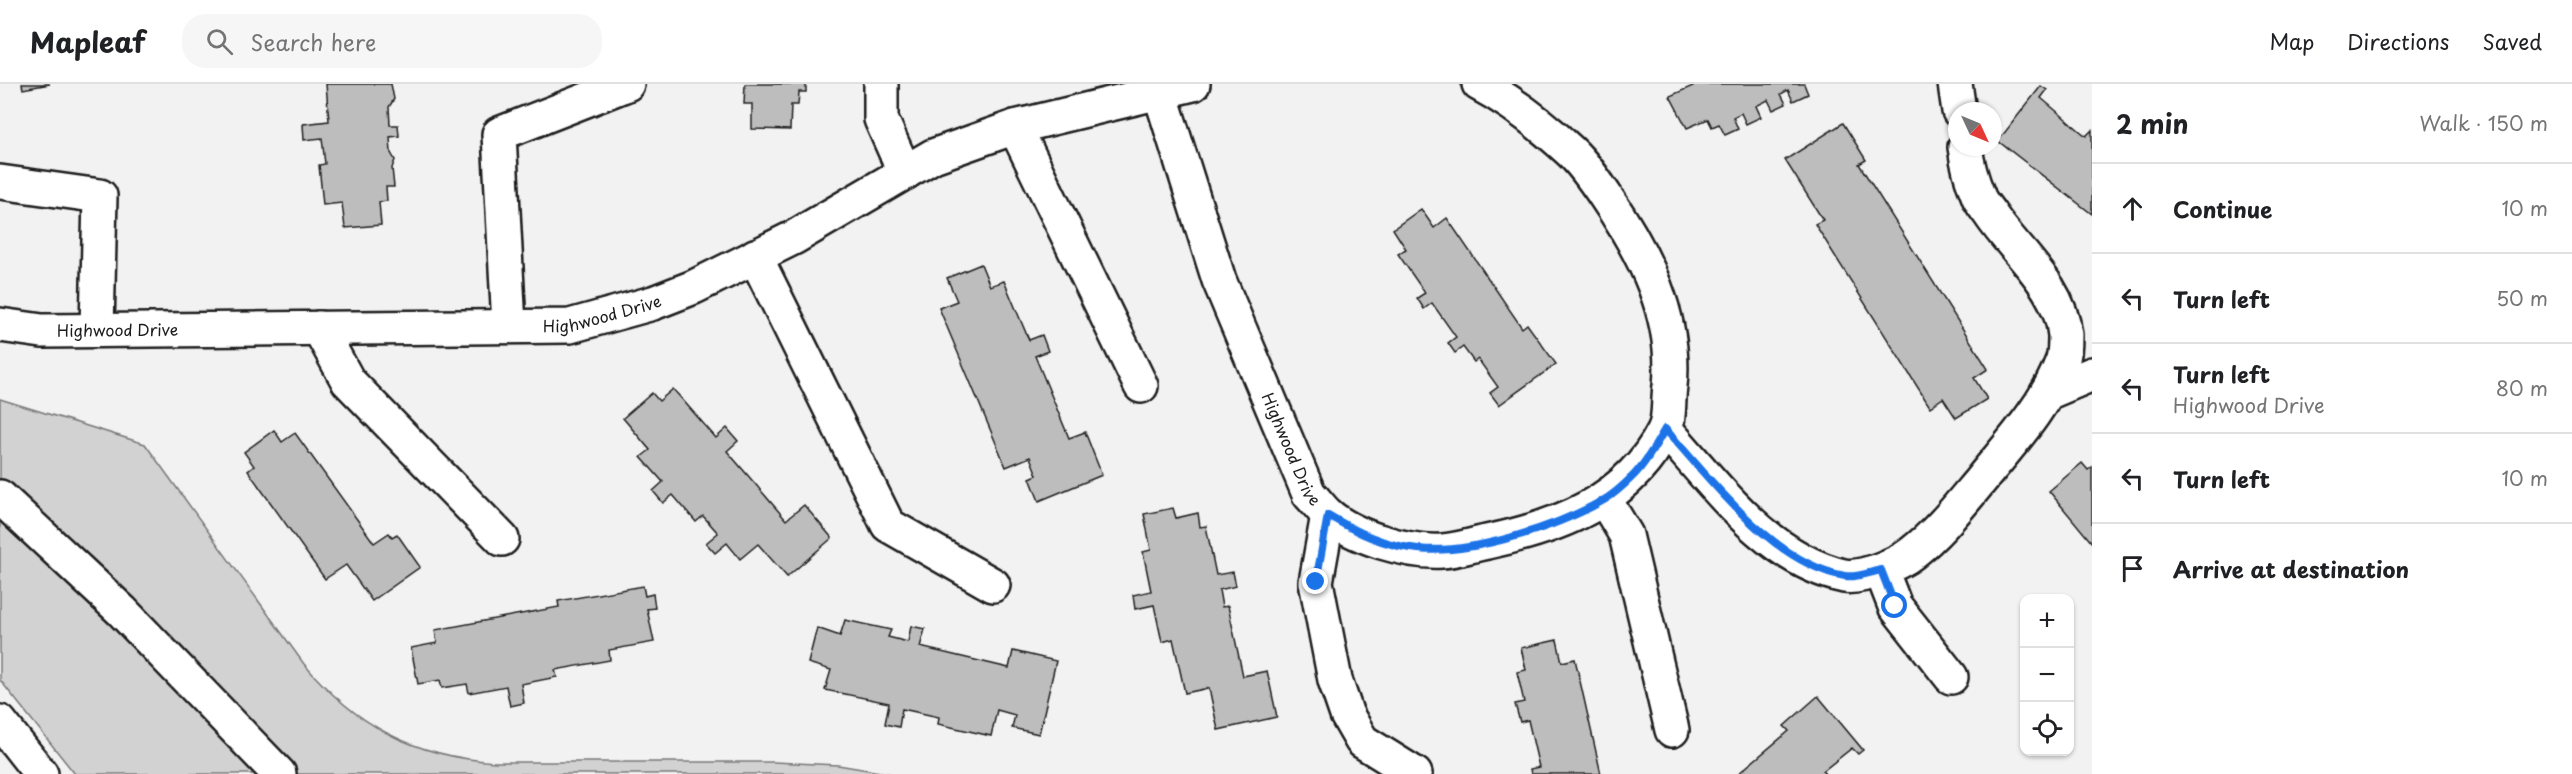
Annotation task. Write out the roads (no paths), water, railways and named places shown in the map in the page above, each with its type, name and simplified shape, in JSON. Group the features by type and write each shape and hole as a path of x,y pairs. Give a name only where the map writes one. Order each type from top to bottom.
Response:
{"street":[{"path":"509,326 499,134 627,84"},
{"path":"881,84 881,120 904,173"},
{"name":"Highwood Drive","path":"0,325 42,331 570,326 653,303 694,287 793,238 933,156 1015,127 1193,84"},
{"name":"Highwood Drive","path":"1160,93 1219,280 1309,494 1328,515 1350,528 1387,543 1443,551 1498,540 1552,525 1605,500 1636,473 1665,429 1672,364 1659,294 1631,234 1598,185 1571,152 1499,94 1479,84"},
{"path":"1955,84 1958,102"},
{"path":"1015,127 1141,386"},
{"path":"1665,429 1759,530 1785,550 1819,568 1847,577 1881,570 1911,554 1942,526 2020,432 2047,393 2063,360 2065,335 2058,310 2046,283 2001,231 1978,196 1967,156"},
{"path":"0,182 100,196 97,330"},
{"path":"755,256 888,525 993,585"},
{"path":"319,328 348,381 502,539"},
{"path":"2047,393 2092,374"},
{"path":"0,497 122,611 279,774"},
{"path":"1605,500 1626,535 1672,730"},
{"path":"1328,515 1316,582 1335,680 1347,715 1362,741 1415,774"},
{"path":"1881,570 1895,606 1951,677"},
{"path":"0,722 41,774"}]}
